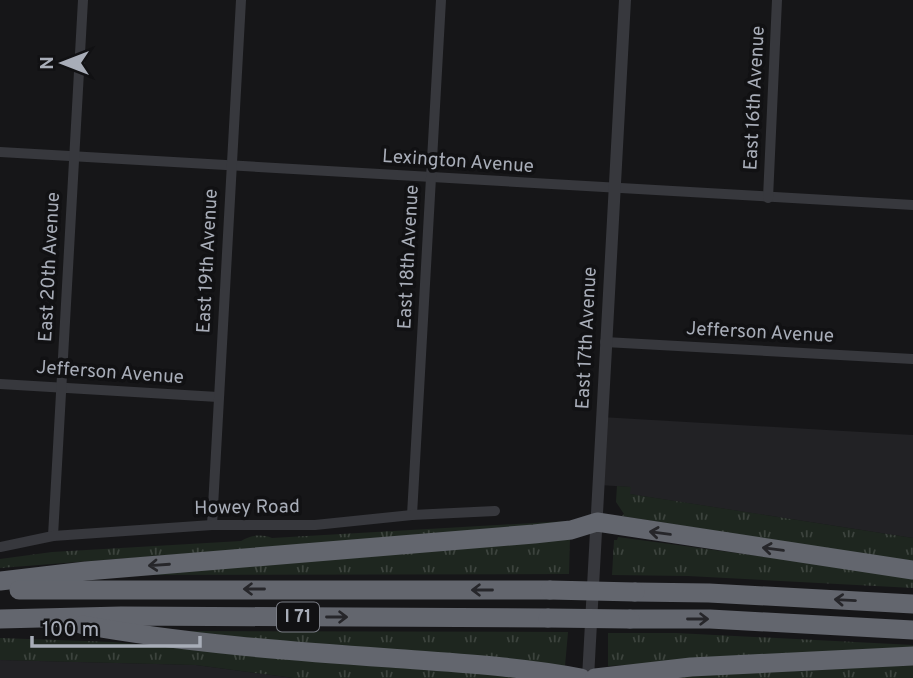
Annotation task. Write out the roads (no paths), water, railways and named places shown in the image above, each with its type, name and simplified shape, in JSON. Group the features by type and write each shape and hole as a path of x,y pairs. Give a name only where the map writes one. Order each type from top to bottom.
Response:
{"highway":[{"path":"0,581 97,570 534,534 571,530 597,523 913,570"},
{"name":"I 71","path":"0,590 550,590 709,593 913,604"},
{"name":"I 71","path":"0,619 121,616 548,618 710,620 913,630"},
{"path":"48,619 162,637 522,669 581,678"},
{"path":"595,678 691,667 913,656"},
{"path":"522,669 544,678"}],"street":[{"name":"East 20th Avenue","path":"53,536 83,0"},
{"name":"East 19th Avenue","path":"212,525 241,0"},
{"name":"East 18th Avenue","path":"412,515 441,0"},
{"name":"East 17th Avenue","path":"588,678 625,0"},
{"name":"East 16th Avenue","path":"768,198 778,0"},
{"name":"Lexington Avenue","path":"0,152 913,205"},
{"name":"Jefferson Avenue","path":"605,342 913,359"},
{"name":"Jefferson Avenue","path":"0,384 218,397"},
{"name":"Howey Road","path":"0,547 53,536 212,525 315,525 412,515 495,511"}]}
